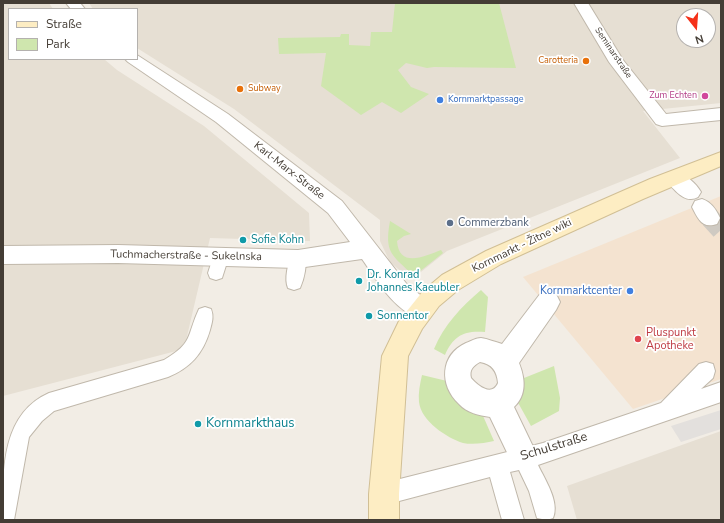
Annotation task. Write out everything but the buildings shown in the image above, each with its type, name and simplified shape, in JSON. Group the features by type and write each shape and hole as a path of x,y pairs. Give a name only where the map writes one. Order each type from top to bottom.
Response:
{"main road":[{"name":"Kornmarkt - Žitne wiki","path":"384,520 384,494 395,356 403,337 421,309 439,290 466,273 509,250 721,159"}],"street":[{"name":"Seminarstraße","path":"581,3 617,62 662,120 721,114"},
{"name":"Karl-Marx-Straße","path":"135,60 222,118 335,207 401,294 421,309"},
{"path":"675,178 701,206"},
{"name":"Tuchmacherstraße - Sukelnska","path":"3,255 118,254 219,264 298,259 367,249"},
{"path":"504,362 548,302"},
{"path":"479,350 496,355 504,362 510,373 511,385 508,392 504,399 497,402 483,403 470,397 462,390 458,381 457,372 459,364 464,357 471,352 479,350"},
{"path":"497,402 524,457"}],"lane":[{"path":"294,284 298,259"},
{"path":"3,520 19,436 24,424 49,403 168,368 185,358 196,346 205,315"},
{"path":"665,412 706,371"},
{"name":"Schulstraße","path":"384,494 543,453 721,392"},
{"path":"524,457 539,490 545,510"},
{"path":"496,465 513,520"}],"shaded area":[{"path":"3,3 49,3 52,8 8,8 8,60 105,60 117,70 204,126 309,213 310,241 210,238 184,349 3,396"},
{"path":"89,3 721,3 721,103 643,111 680,158 447,251 411,280 390,262 380,241 380,220 234,109 138,49 138,8 92,8"},
{"name":"Kornmarktcenter","path":"721,196 721,379 633,409 523,277"},
{"path":"721,410 721,429 681,442 671,426"},
{"path":"721,431 721,520 577,520 567,486"}],"green space":[{"path":"395,3 499,3 516,68 427,68 406,63 398,70 411,87 429,94 401,113 382,102 361,115 321,86 326,53 279,54 278,38 340,37 341,34 349,34 349,45 370,46 371,32 392,32"},
{"path":"390,221 411,234 404,236 397,241 402,255 408,258 414,258 441,250 443,253 414,276 395,258 389,247 388,232"},
{"path":"481,290 488,297 485,332 465,333 452,343 445,355 434,349 448,324"},
{"path":"554,366 560,398 559,411 531,426 516,399 524,378"},
{"path":"422,375 447,381 480,409 494,441 467,444 457,441 436,428 424,416 419,402"}],"tunnel":[{"path":"710,218 721,230"}],"place":[{"name":"Carotteria","path":"586,61"},
{"name":"Subway","path":"240,89"},
{"name":"Zum Echten","path":"705,96"},
{"name":"Kornmarktpassage","path":"440,100"},
{"name":"Commerzbank","path":"450,223"},
{"name":"Sofie Kohn","path":"243,240"},
{"name":"Dr. Konrad Johannes Kaeubler","path":"359,281"},
{"name":"Kornmarktcenter","path":"630,291"},
{"name":"Sonnentor","path":"369,316"},
{"name":"Pluspunkt Apotheke","path":"638,339"},
{"name":"Kornmarkthaus","path":"198,424"}]}
